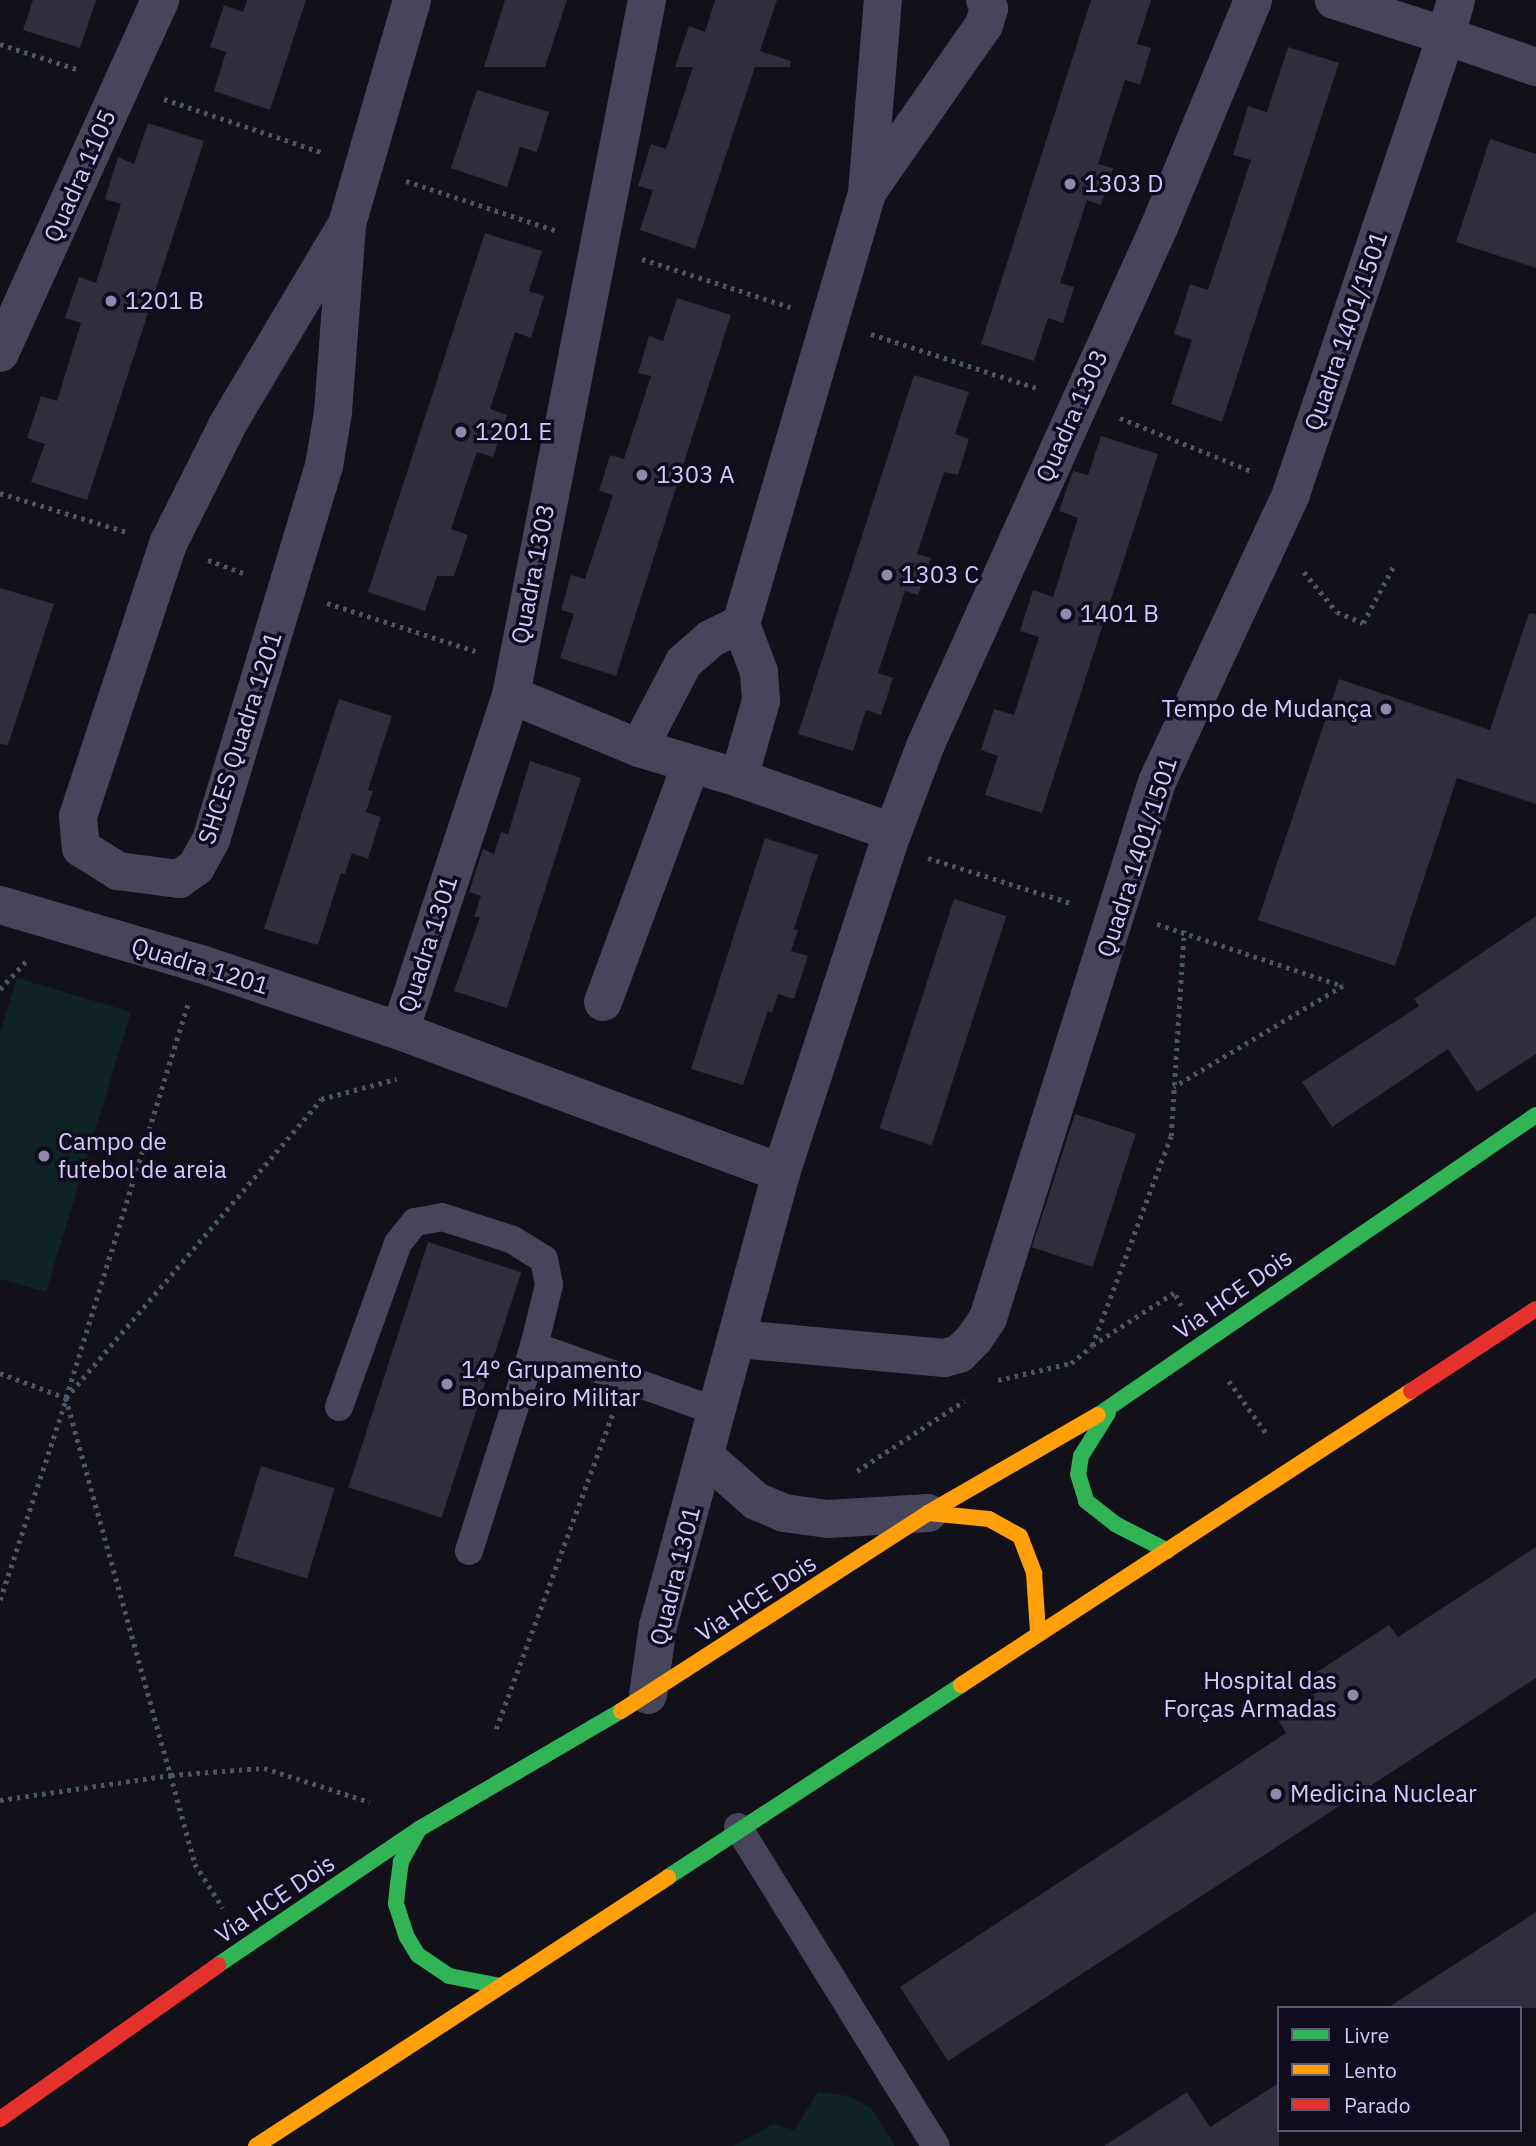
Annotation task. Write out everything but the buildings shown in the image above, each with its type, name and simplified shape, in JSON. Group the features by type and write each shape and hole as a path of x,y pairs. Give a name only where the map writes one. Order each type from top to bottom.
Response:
{"main road":[{"name":"Via HCE Dois","path":"0,2119 248,1943 419,1829 648,1695 928,1513 1111,1408 1202,1342 1536,1115"},
{"path":"256,2146 738,1827 1168,1551 1291,1467 1536,1309"},
{"path":"1111,1408 1085,1444 1078,1474 1083,1493 1098,1513 1168,1551"},
{"path":"928,1513 989,1519 1020,1536 1034,1573 1038,1632"},
{"path":"419,1829 401,1862 398,1884 396,1904 407,1937 418,1955 449,1976 501,1986"}],"street":[{"name":"Quadra 1105","path":"0,353 160,0"},
{"name":"SHCES Quadra 1201","path":"347,224 228,424 168,544 78,816 81,848 118,871 179,878 196,867 211,840 324,466 333,412 347,224 412,0"},
{"name":"Quadra 1303","path":"511,695 647,0"},
{"path":"739,778 761,701 759,672 741,624 867,193 883,0"},
{"path":"867,193 984,24 989,9 985,0"},
{"name":"Quadra 1303","path":"890,839 926,744 1077,401 1160,225 1253,0"},
{"path":"1334,0 1451,18 1536,67"},
{"name":"Quadra 1401/1501","path":"739,1339 944,1358 959,1354 974,1339 988,1318 1118,915 1157,782 1294,488 1451,18"},
{"path":"639,748 684,662 710,639 741,624"},
{"path":"511,695 639,748 690,766 739,778 890,839"},
{"name":"Quadra 1301","path":"511,695 400,1031 781,1173"},
{"path":"603,1002 690,766"},
{"name":"Quadra 1301","path":"648,1695 658,1626 739,1339 781,1173 890,839"},
{"name":"Quadra 1201","path":"0,905 201,964 400,1031"},
{"path":"706,1457 756,1501 784,1513 828,1519 928,1513"}],"lane":[{"path":"339,1407 398,1243 424,1218 442,1217 513,1240 544,1259 549,1284 534,1346 469,1551"},
{"path":"534,1346 718,1412"},
{"path":"738,1827 936,2146"}],"path":[{"path":"0,44 599,245 1077,401 1294,488"},
{"path":"1273,534 1337,612 1363,623 1393,567"},
{"path":"890,839 1118,915 1184,930 1343,986 1174,1087"},
{"path":"1092,1346 1171,1136 1184,930"},
{"path":"0,1600 201,964"},
{"path":"66,1398 321,1099 400,1078"},
{"path":"996,1381 1071,1363 1092,1346 1174,1293 1202,1342 1291,1467"},
{"path":"0,1373 66,1398"},
{"path":"496,1729 624,1380"},
{"path":"846,1478 973,1396"},
{"path":"66,1398 195,1864 248,1943"},
{"path":"0,1800 171,1775 264,1768 370,1802"}],"green space":[{"name":"Campo de futebol de areia","path":"17,978 131,1012 46,1292 0,1279 0,1033"},
{"path":"818,2092 848,2096 872,2109 895,2146 734,2146 773,2124 794,2130"}],"traffic: fast":[{"path":"1098,1415 1536,1115"},
{"path":"1108,1413 1081,1456 1078,1474 1086,1501 1115,1524 1168,1551"},
{"path":"668,1877 961,1685"},
{"path":"218,1965 419,1829 621,1711"},
{"path":"419,1829 401,1862 398,1884 396,1904 407,1937 418,1955 449,1976 501,1986"}],"traffic: slow":[{"path":"961,1685 1411,1391"},
{"path":"621,1711 928,1513 1098,1415"},
{"path":"928,1513 989,1519 1020,1536 1034,1573 1038,1632"},
{"path":"256,2146 668,1877"}],"traffic: jam":[{"path":"1411,1391 1536,1309"},
{"path":"0,2119 218,1965"}],"place":[{"name":"1303 D","path":"1070,184"},
{"name":"1201 B","path":"111,301"},
{"name":"1201 E","path":"461,432"},
{"name":"1303 A","path":"642,475"},
{"name":"1303 C","path":"887,575"},
{"name":"1401 B","path":"1066,614"},
{"name":"Tempo de Mudança","path":"1386,709"},
{"name":"Campo de futebol de areia","path":"44,1156"},
{"name":"14° Grupamento Bombeiro Militar","path":"447,1384"},
{"name":"Hospital das Forças Armadas","path":"1353,1695"},
{"name":"Medicina Nuclear","path":"1276,1794"}]}
